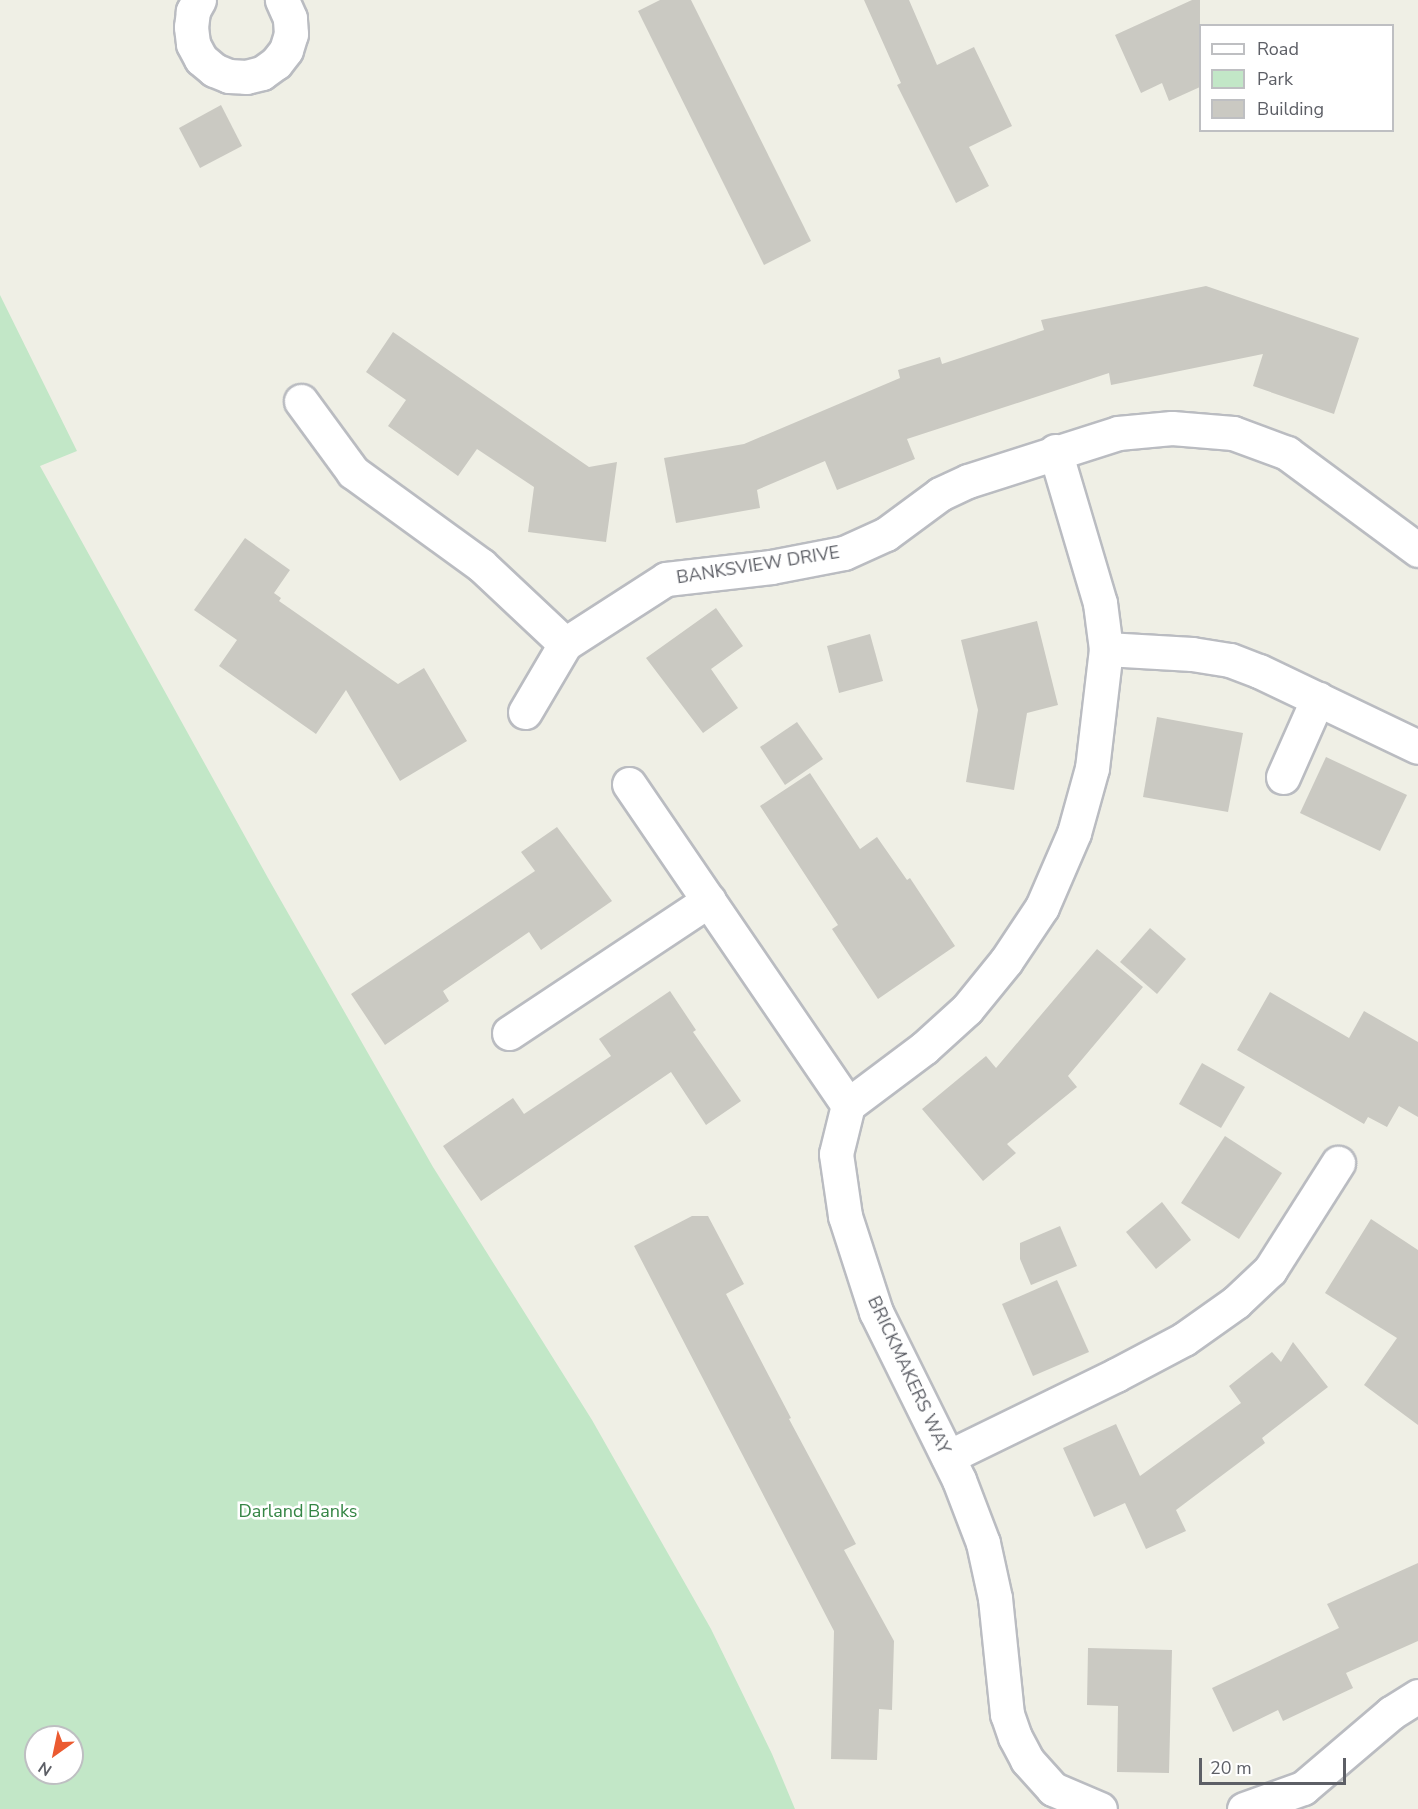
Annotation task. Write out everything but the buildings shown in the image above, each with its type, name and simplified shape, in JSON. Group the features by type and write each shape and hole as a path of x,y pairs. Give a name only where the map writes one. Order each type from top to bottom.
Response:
{"lane":[{"path":"199,0 193,11 191,27 193,44 201,59 214,70 229,76 246,77 262,73 276,63 286,50 291,34 290,18 282,0"},
{"path":"301,401 353,472 481,565 565,644"},
{"name":"BANKSVIEW DRIVE","path":"525,712 565,644 666,579 771,567 844,553 886,534 940,494 968,481 1055,451 1118,434 1172,428 1233,433 1287,453 1418,550"},
{"path":"629,783 848,1105 924,1048 967,1009 1006,961 1042,908 1074,833 1092,768 1106,649 1100,603 1055,451"},
{"path":"1106,649 1192,654 1230,660 1318,698 1418,747"},
{"path":"1283,777 1318,698"},
{"path":"508,1033 709,900"},
{"name":"BRICKMAKERS WAY","path":"848,1105 836,1154 845,1216 876,1312 968,1500 987,1559 1011,1726 1028,1760 1056,1801 1100,1809"},
{"path":"948,1457 1145,1360 1184,1339 1236,1302 1270,1270 1338,1163"},
{"path":"1244,1809 1303,1788 1391,1713 1418,1696"}],"green space":[{"name":"Darland Banks","path":"0,295 77,451 40,466 268,878 433,1167 592,1420 711,1629 772,1754 795,1809 0,1809"}]}
